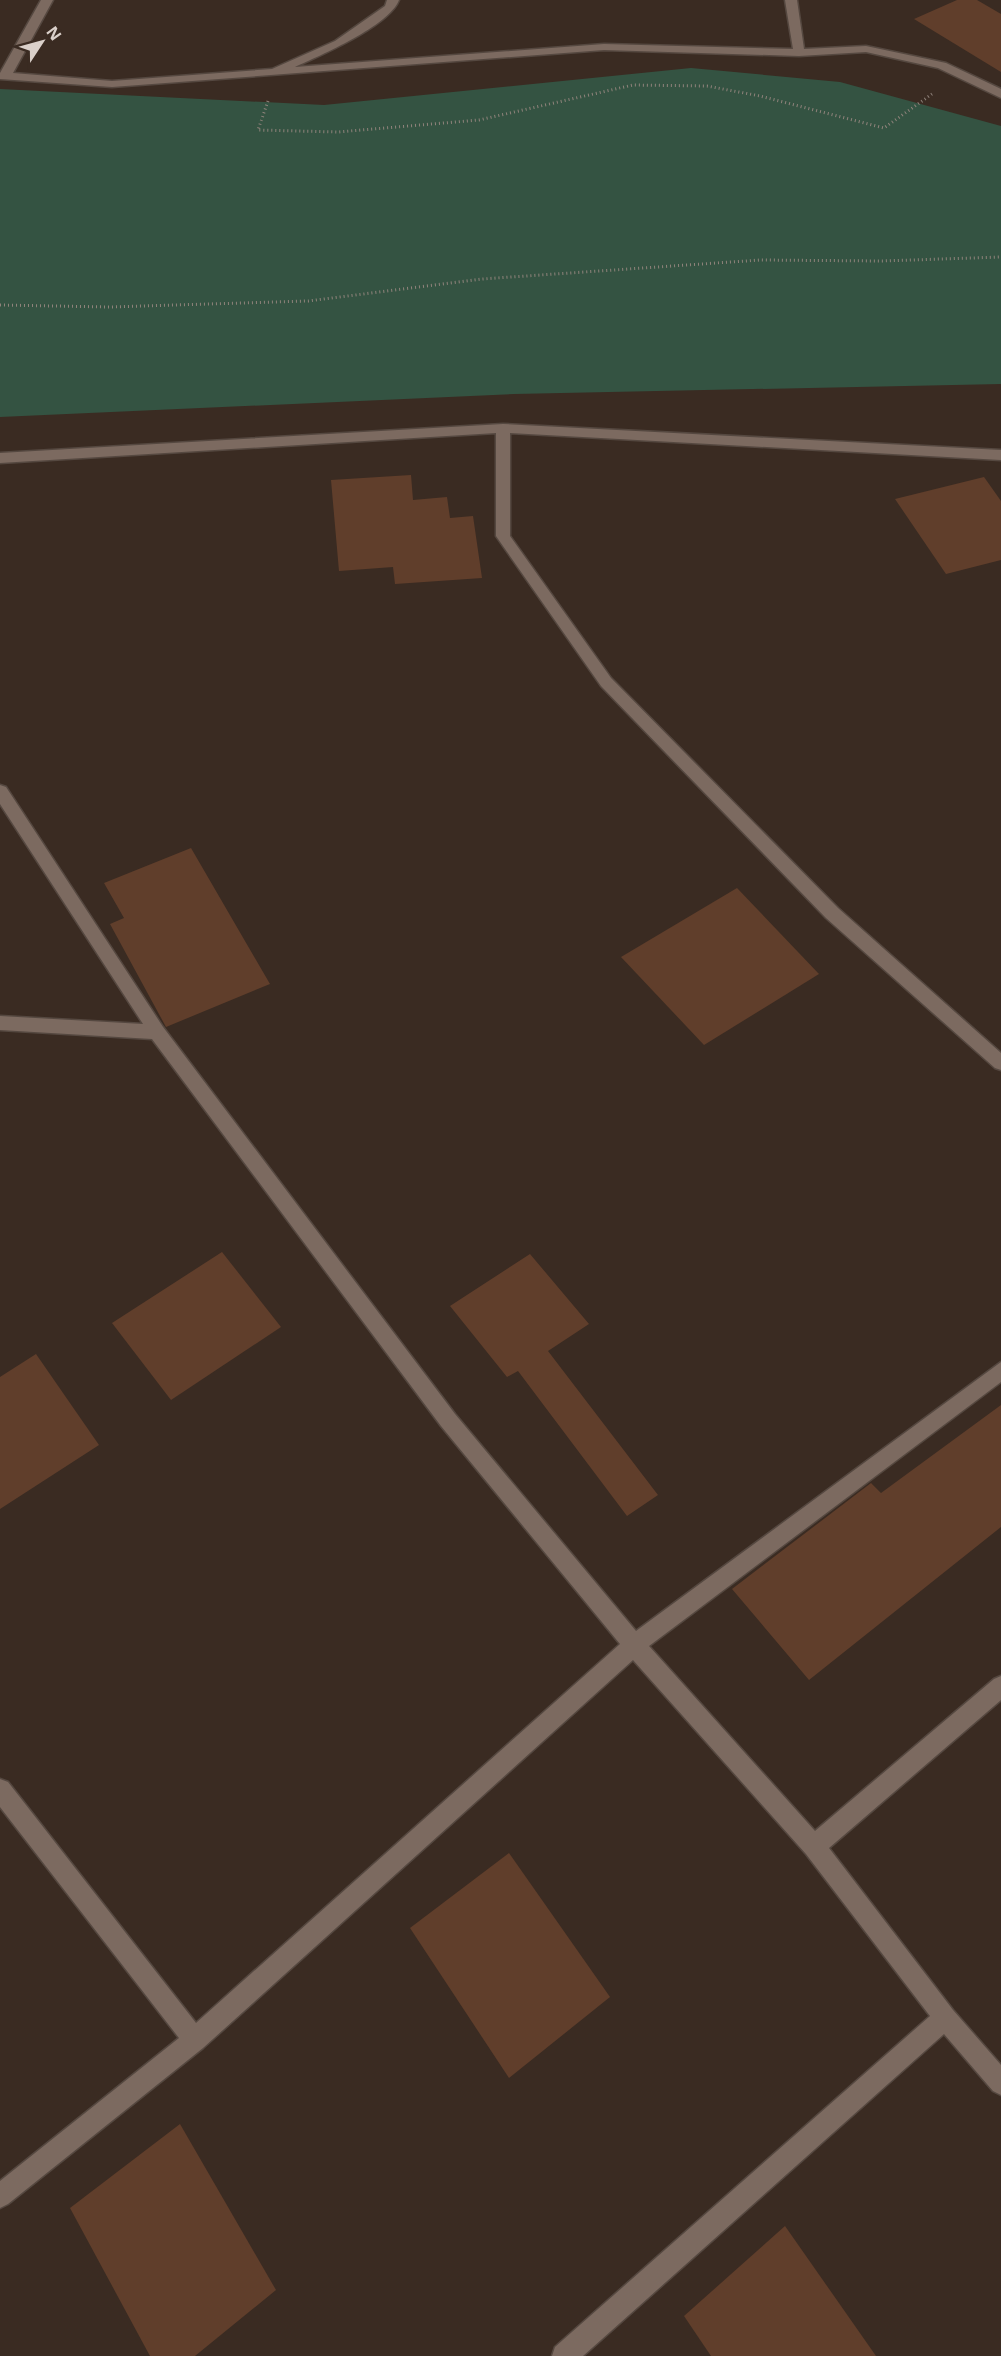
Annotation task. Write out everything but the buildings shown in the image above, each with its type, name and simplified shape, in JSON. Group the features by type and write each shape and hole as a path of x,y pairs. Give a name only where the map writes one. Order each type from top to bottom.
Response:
{"street":[{"path":"47,0 2,76 112,84 604,47 799,53 866,49 942,65 1001,94"},
{"path":"274,72 339,43 390,8 393,0"},
{"path":"791,0 799,53"},
{"path":"0,458 503,428 1001,455"},
{"path":"503,428 503,536 606,682 832,913 1001,1063"},
{"path":"0,791 157,1032 448,1420 634,1645 814,1846 945,2018 1001,2083"},
{"path":"0,1023 157,1032"},
{"path":"0,2196 195,2040 634,1645 1001,1371"},
{"path":"814,1846 1001,1686"},
{"path":"0,1790 195,2040"},
{"path":"564,2356 945,2018"}],"path":[{"path":"274,72 258,130 338,132 479,120 633,85 707,86 760,96 884,128 935,92 942,65"},
{"path":"0,305 109,308 308,301 482,279 760,260 882,261 1001,257"}],"green space":[{"path":"691,68 840,82 1001,126 1001,384 514,394 0,417 0,89 324,105"}]}
